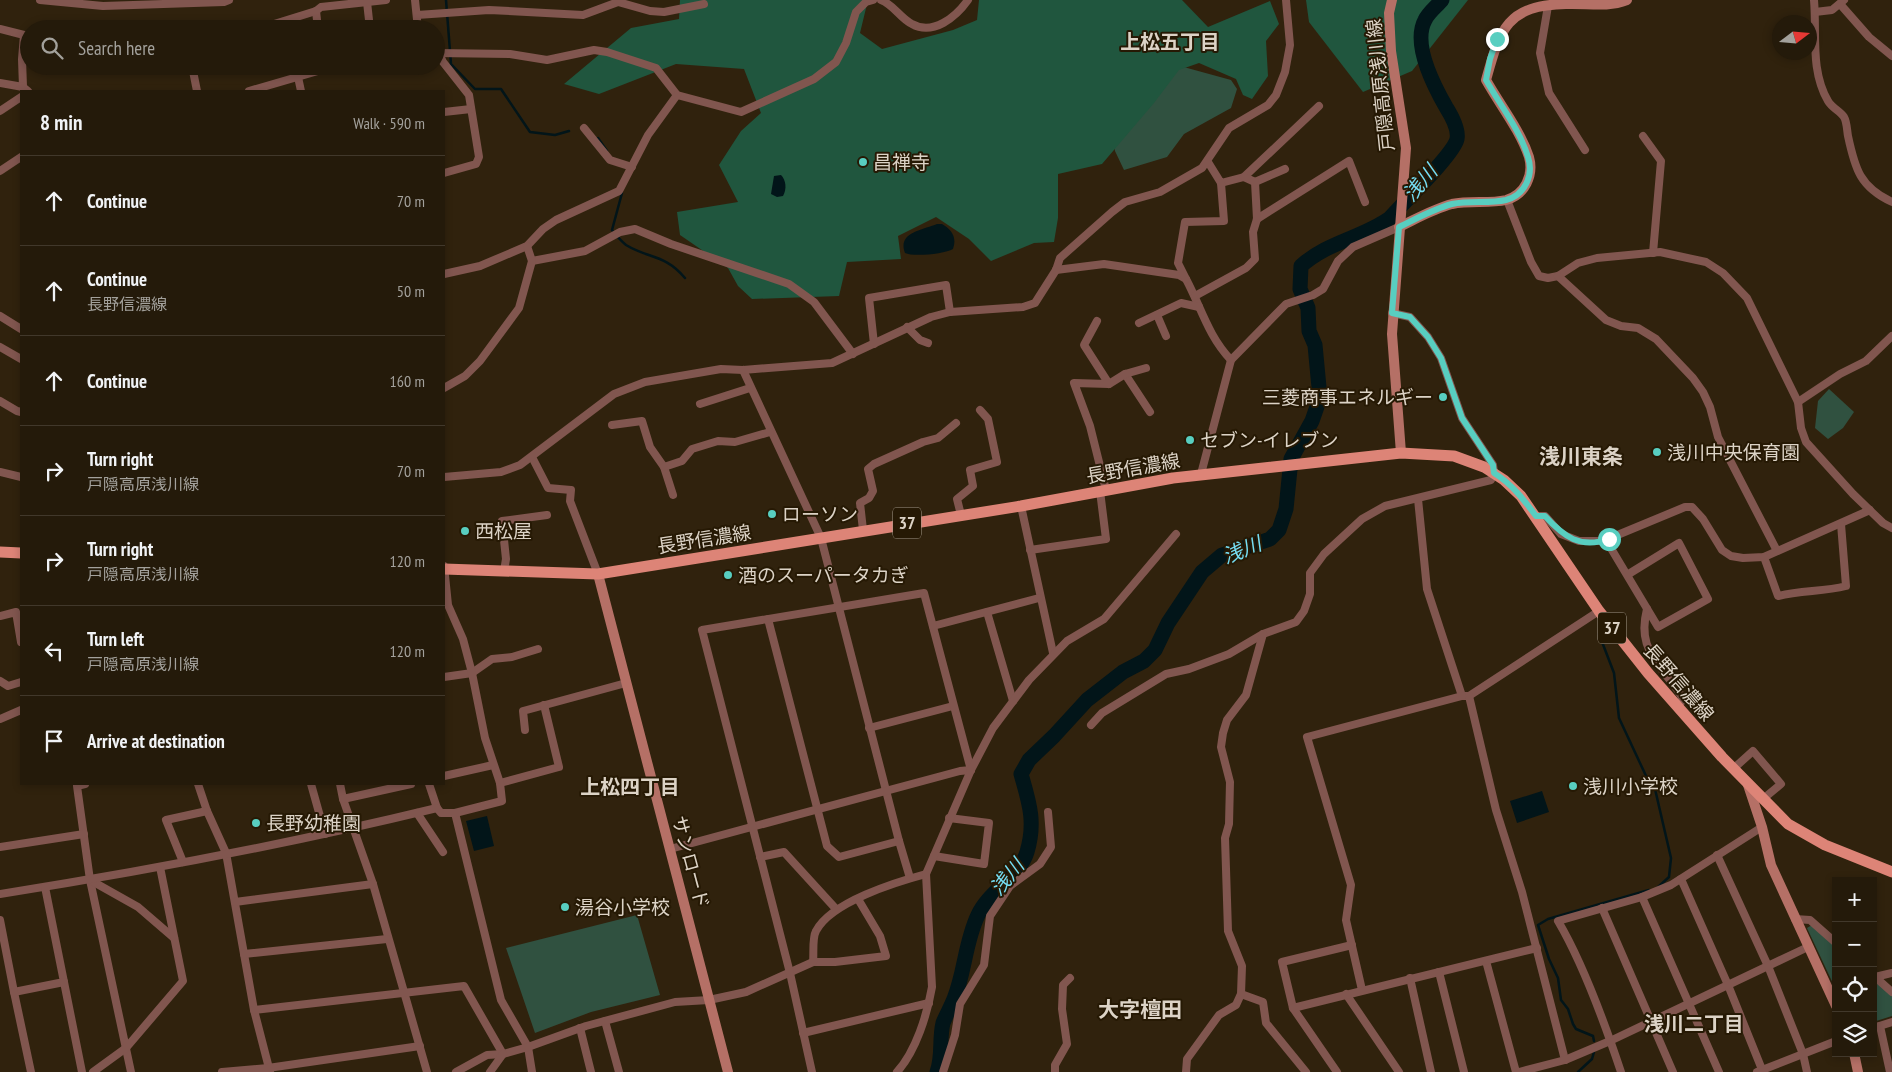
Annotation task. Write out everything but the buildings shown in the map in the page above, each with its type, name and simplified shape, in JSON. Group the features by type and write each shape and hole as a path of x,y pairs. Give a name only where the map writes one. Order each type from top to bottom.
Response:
{"main road":[{"name":"戸隠高原浅川線","path":"1392,0 1389,14 1391,51 1406,148 1392,313 1401,453"},
{"path":"1400,223 1452,204 1507,200 1524,189 1530,174 1529,159 1519,135 1486,80 1490,59 1497,39 1516,16 1548,6 1565,4 1608,6 1627,0"},
{"name":"長野信濃線","path":"445,569 598,574 1021,506 1201,474 1401,453 1454,456 1470,460 1494,473 1521,496 1599,611 1677,707 1748,785 1788,824 1825,845 1892,872"},
{"path":"0,552 20,553"},
{"name":"サンロード","path":"598,574 728,1072"},
{"path":"1748,785 1762,827 1771,865 1832,998"},
{"path":"1855,1057 1858,1072"}],"street":[{"path":"40,0 102,6 224,2 229,0"},
{"path":"287,20 316,11 321,7 386,0"},
{"path":"415,0 417,20"},
{"path":"445,53 510,54 547,60 594,50 608,52 656,68 677,95 741,112 814,79 836,62 846,43 856,12 866,2 873,0"},
{"path":"881,0 888,2 911,24 927,29 945,23 962,9 968,0"},
{"path":"445,477 501,472 520,465 594,407 618,391 645,382 721,369 743,370 832,363 931,317 950,312 1029,306 1036,303 1056,270 1060,258 1070,249 1125,202 1160,192 1181,182 1208,162 1229,128 1262,109 1276,96 1285,72 1290,45 1286,0"},
{"path":"1814,0 1814,54 1824,94 1829,104 1844,118 1855,168 1862,180 1874,191 1892,202"},
{"path":"367,2 369,20"},
{"path":"417,15 489,10 583,15 618,2 650,11 664,12 704,4"},
{"path":"1815,12 1832,10 1842,2 1869,37 1892,56"},
{"path":"1548,6 1540,53 1549,93 1585,150"},
{"path":"316,11 317,20"},
{"path":"0,29 20,34"},
{"path":"445,65 469,96 478,160 476,164 445,174"},
{"path":"0,83 26,89 24,75"},
{"path":"194,75 197,90"},
{"path":"252,90 303,75"},
{"path":"298,77 301,90"},
{"path":"445,274 480,266 527,246 542,230 556,220 619,191 648,135 677,95"},
{"path":"0,111 20,98"},
{"path":"1220,183 1244,177 1319,106"},
{"path":"445,112 471,109"},
{"path":"584,128 610,160 632,167"},
{"path":"1643,136 1660,161 1653,253"},
{"path":"0,171 20,158"},
{"path":"1257,218 1349,160 1365,202"},
{"path":"1208,162 1220,183 1224,221 1185,222 1178,263 1195,296 1210,333 1231,360"},
{"path":"1244,177 1255,182 1285,169"},
{"path":"1195,296 1246,268 1255,259 1253,232 1257,218 1255,182"},
{"path":"1507,200 1531,262 1539,276 1548,278 1558,276 1578,263 1597,258 1660,252 1706,262 1735,284 1747,298 1798,402 1801,428 1806,442 1870,510 1883,523 1892,528"},
{"path":"1201,474 1231,360 1291,302 1314,295 1323,289 1338,261 1353,247 1400,223"},
{"path":"532,261 584,251 620,232 635,229 672,244 789,284 814,302 853,354"},
{"path":"445,387 465,376 500,337 519,308 532,261 527,246"},
{"path":"1056,270 1104,264 1179,275 1186,279"},
{"path":"1558,276 1606,320 1621,326 1638,328 1656,339 1693,378 1703,392 1718,436 1777,551"},
{"path":"874,344 869,298 946,285 950,312"},
{"path":"1139,324 1181,303 1199,307"},
{"path":"1092,725 1102,713 1166,674 1189,669 1229,654 1263,634 1296,622 1304,611 1310,594 1310,573 1324,554 1362,519 1385,506 1491,480 1494,473 1493,465 1462,418 1441,358 1428,337 1410,317 1392,313"},
{"path":"1157,314 1166,336"},
{"path":"0,316 20,328"},
{"path":"1097,321 1084,345 1109,384"},
{"path":"907,327 920,340 928,343"},
{"path":"1798,402 1840,374 1866,361 1892,336"},
{"path":"0,348 20,358"},
{"path":"1030,550 1106,539 1103,491 1090,426 1074,384 1109,384 1125,374 1146,368"},
{"path":"743,370 770,432 821,538 869,728 910,878"},
{"path":"1125,374 1150,412"},
{"path":"700,404 750,388"},
{"path":"0,401 20,412"},
{"path":"961,515 957,499 973,486 970,470 997,462 988,419 980,410"},
{"path":"612,425 642,420 650,447 664,467 673,495"},
{"path":"863,530 860,504 869,498 873,491 868,469 874,464 923,442 938,438 956,422"},
{"path":"664,467 682,462 692,449 718,440 735,442 770,432"},
{"path":"532,457 548,488 571,490 570,502 598,574"},
{"path":"0,472 20,478"},
{"path":"1418,499 1427,590 1466,696 1496,810 1522,892 1565,1060"},
{"path":"1021,506 1039,598 1053,653"},
{"path":"1536,516 1545,516 1561,534 1579,541 1606,540 1685,507 1692,507 1727,553 1743,558 1764,557 1870,510"},
{"path":"504,571 506,559 502,521 547,515"},
{"path":"1764,557 1778,596 1805,590 1823,592 1846,586 1841,524"},
{"path":"897,1072 908,1060 929,1003 932,965 927,920 926,874 971,770 994,728 1013,700 1053,653 1067,641 1104,619 1176,534"},
{"path":"1606,540 1658,627 1708,599 1679,543 1627,575"},
{"path":"429,785 437,808 441,813 456,813 502,801 500,783 485,738 463,639 448,605 445,578"},
{"path":"812,1072 790,973 702,630 924,593 971,770"},
{"path":"933,626 1039,598"},
{"path":"1647,609 1643,625 1645,642 1660,668 1679,690 1683,700 1677,707"},
{"path":"1362,990 1346,920 1351,885 1307,737 1466,696 1599,611"},
{"path":"0,616 16,612 20,636"},
{"path":"987,612 1013,700"},
{"path":"768,619 816,810 827,846 839,857 899,841"},
{"path":"1186,1072 1187,1059 1219,1016 1236,1005 1241,994 1242,966 1228,931 1229,909 1226,887 1225,838 1229,824 1230,782 1221,747 1227,720 1246,695 1263,634"},
{"path":"445,677 472,673 492,659 512,657 538,649"},
{"path":"0,681 8,686 20,682"},
{"path":"525,730 522,711 626,683"},
{"path":"500,783 559,767 544,705"},
{"path":"869,728 953,706"},
{"path":"0,719 20,710"},
{"path":"1733,769 1753,750 1781,784 1763,799"},
{"path":"445,776 493,765"},
{"path":"670,850 960,771 971,770"},
{"path":"81,785 77,786 90,880 131,1072"},
{"path":"198,785 207,811 226,853 254,1010 269,1070"},
{"path":"311,785 325,834"},
{"path":"340,785 343,799 373,884 387,939 406,993 427,1072"},
{"path":"343,799 407,785"},
{"path":"0,894 90,880 353,829 437,808"},
{"path":"183,862 166,820 207,811"},
{"path":"943,1072 955,1035 960,1004 984,965 990,916 1010,886 1040,864 1051,847 1048,812"},
{"path":"416,813 443,852"},
{"path":"456,813 501,1000 528,1047 532,1072"},
{"path":"934,856 984,864 989,823 949,818"},
{"path":"1620,1072 1610,1042 1567,936 1558,921 1642,897 1681,879 1762,827"},
{"path":"0,847 84,834"},
{"path":"760,857 784,852 836,909"},
{"path":"1717,855 1768,966 1803,1054 1807,1072"},
{"path":"93,1072 126,1048 183,981 160,866"},
{"path":"813,962 815,932 836,909 910,878 926,874"},
{"path":"1681,879 1728,985 1761,1071 1832,1043"},
{"path":"90,880 138,906 174,938"},
{"path":"235,902 373,884"},
{"path":"45,887 82,1072"},
{"path":"1642,897 1691,1003 1719,1072"},
{"path":"456,1072 487,1055 503,1054 528,1047 605,1021 675,1002 709,1000 746,992 813,962 836,962 886,956 880,936 858,899"},
{"path":"1602,908 1673,1072"},
{"path":"1795,919 1810,920 1832,939"},
{"path":"0,920 31,1072"},
{"path":"244,954 387,939"},
{"path":"1337,1072 1293,1008 1282,962 1352,945"},
{"path":"1486,961 1518,1072 1530,1071 1565,1060 1610,1042 1808,947"},
{"path":"1293,1008 1537,948"},
{"path":"1439,972 1464,1072"},
{"path":"1877,976 1892,973"},
{"path":"1055,1072 1055,1065 1067,1044 1062,1009 1063,985 1070,978"},
{"path":"1410,978 1431,1072"},
{"path":"1877,979 1892,992"},
{"path":"14,992 64,982"},
{"path":"254,1010 464,986 503,1054"},
{"path":"1241,994 1263,1002 1266,1023 1306,1072"},
{"path":"1346,994 1399,1072"},
{"path":"803,1033 929,1003"},
{"path":"605,1021 619,1072"},
{"path":"1890,1072 1877,1027 1892,1022"},
{"path":"580,1028 591,1072"},
{"path":"222,1072 269,1070 420,1046"},
{"path":"490,1072 503,1054"}],"green space":[{"name":"昌禅寺","path":"680,0 868,0 860,33 882,49 953,30 977,20 979,0 1182,0 1208,27 1270,1 1279,24 1266,41 1268,76 1252,99 1243,95 1236,79 1199,63 1179,70 1154,103 1102,164 1058,174 1058,218 1054,242 1034,243 991,261 969,239 936,217 898,236 901,259 847,262 839,296 752,299 738,286 728,268 680,235 677,212 738,202 719,165 741,131 761,113 744,69 676,64 599,94 564,84 631,28 679,19"},
{"path":"1306,0 1468,0 1412,71 1363,92 1309,22"},
{"path":"1180,66 1231,80 1237,89 1231,108 1184,134 1167,157 1124,170 1115,151 1113,139"},
{"path":"1829,389 1854,412 1843,428 1828,439 1815,428 1818,401"},
{"path":"637,915 660,995 591,1012 535,1033 506,948"},
{"path":"1812,925 1832,942 1832,981 1807,928"},
{"path":"1877,981 1892,994 1892,1016 1877,1021"}],"shaded area":[{"path":"781,175 785,182 785,190 783,196 777,197 771,194 774,176"},
{"path":"937,224 942,224 951,231 954,237 953,249 929,254 915,255 905,253 905,240 908,236"},
{"path":"1542,791 1549,812 1517,823 1510,801"},
{"path":"487,816 494,846 474,851 466,821"}],"waterway":[{"path":"446,0 451,64 475,89 501,89 530,132 555,135 569,131"},
{"name":"浅川","path":"937,1072 940,1060 943,1023 958,989 968,946 978,915 989,898 1018,869 1027,852 1030,841 1031,822 1029,803 1021,774 1029,760 1087,700 1123,672 1144,661 1155,650 1168,623 1202,572 1222,555 1270,539 1279,530 1286,509 1291,459 1312,421 1320,398 1315,345 1309,331 1308,308 1300,289 1301,266 1322,251 1368,231 1390,218 1438,167 1454,146 1457,139 1456,127 1426,65 1421,41 1425,20 1442,0"},
{"path":"598,138 607,151"},
{"path":"622,193 612,230 626,245 664,261 678,270 685,278"},
{"path":"1599,634 1614,673 1619,718 1647,778 1655,789 1671,858 1669,877 1657,888"},
{"path":"1594,1041 1593,1036 1576,1029 1568,1009 1561,1000 1558,978 1549,959 1538,925 1548,919 1649,890"},
{"path":"1578,1072 1592,1059 1594,1052"}],"place":[{"name":"昌禅寺","path":"863,162"},
{"name":"三菱商事エネルギー","path":"1443,397"},
{"name":"セブン-イレブン","path":"1190,440"},
{"name":"浅川中央保育園","path":"1657,452"},
{"name":"ローソン","path":"772,514"},
{"name":"西松屋","path":"465,531"},
{"name":"酒のスーパータカぎ","path":"728,575"},
{"name":"浅川小学校","path":"1573,786"},
{"name":"長野幼稚園","path":"256,823"},
{"name":"湯谷小学校","path":"565,907"}],"district":[{"name":"上松五丁目","path":"1170,42"},
{"name":"浅川東条","path":"1581,457"},
{"name":"上松四丁目","path":"630,787"},
{"name":"大字檀田","path":"1140,1010"},
{"name":"浅川二丁目","path":"1694,1024"}],"route":[{"path":"1497,39 1490,59 1486,80 1519,135 1529,159 1530,174 1524,189 1507,200 1452,204 1431,211 1399,227 1392,313 1410,317 1428,337 1441,358 1462,418 1493,465 1494,473 1521,496 1536,516 1545,516 1561,534 1579,541 1603,541 1609,539"}]}
